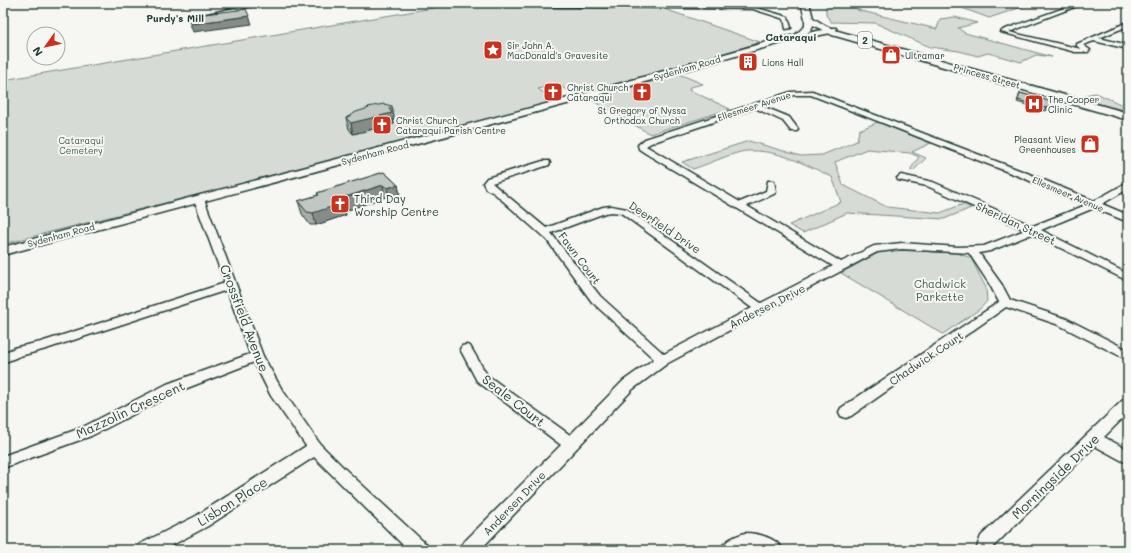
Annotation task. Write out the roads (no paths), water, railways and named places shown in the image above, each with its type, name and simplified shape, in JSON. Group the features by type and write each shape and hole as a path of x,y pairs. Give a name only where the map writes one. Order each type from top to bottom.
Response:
{"main road":[{"path":"793,33 808,27 813,18 805,3"},
{"name":"Princess Street","path":"813,18 828,29 1128,118"},
{"name":"Sydenham Road","path":"3,251 575,99 793,33 828,29"}],"street":[{"path":"193,18 248,6 277,3"},
{"path":"735,3 786,18 793,33"},
{"path":"1082,3 1005,30 1004,32 1081,51 1087,50 1079,45 1128,24"},
{"path":"471,4 754,8"},
{"path":"1094,39 1128,47"},
{"name":"Ellesmeer Avenue","path":"842,267 644,149 642,145 648,141 793,93 816,94 1029,177 1128,219"},
{"path":"755,105 786,119 794,129"},
{"name":"Fawn Court","path":"546,163 490,180 487,183 489,187 497,191 545,232 564,254 596,299 663,360"},
{"name":"Sheridan Street","path":"902,178 930,184 1033,230 1128,278"},
{"path":"739,206 771,192 771,183"},
{"name":"Andersen Drive","path":"468,550 628,385 663,360 874,249 887,246 901,246 973,251 992,247 1094,205 1128,185"},
{"name":"Crossfield Avenue","path":"199,199 257,356 276,392 315,448 341,475 420,550"},
{"name":"Deerfield Drive","path":"545,232 603,210 611,209 624,211 761,309"},
{"path":"973,251 996,285 1005,303 1063,322 1128,355"},
{"path":"3,358 17,352 42,346 231,285"},
{"name":"Chadwick Court","path":"846,412 1005,303"},
{"name":"Seale Court","path":"466,349 482,378 571,444"},
{"name":"Mazzolin Crescent","path":"3,462 86,432 172,388 257,356"},
{"name":"Morningside Drive","path":"985,550 987,542 1128,404"},
{"path":"1094,438 1128,458"},
{"name":"Lisbon Place","path":"146,550 202,521 315,448"},
{"path":"729,550 736,543 745,541 765,545 774,550"}],"place":[{"name":"Sir John A. MacDonald's Gravesite","path":"493,50"},
{"name":"Ultramar","path":"891,55"},
{"name":"Lions Hall","path":"748,62"},
{"name":"Christ Church Cataraqui","path":"553,92"},
{"name":"St Gregory of Nyssa Orthodox Church","path":"642,92"},
{"name":"The Cooper Clinic","path":"1034,104"},
{"name":"Christ Church Cataraqui Parish Centre","path":"382,125"},
{"name":"Pleasant View Greenhouses","path":"1090,144"},
{"name":"Third Day Worship Centre","path":"340,204"}],"district":[{"name":"Purdy's Mill","path":"175,18"},
{"name":"Cataraqui","path":"791,37"}],"park label":[{"name":"Cataraqui Cemetery","path":"81,146"},
{"name":"Chadwick Parkette","path":"940,289"}]}
